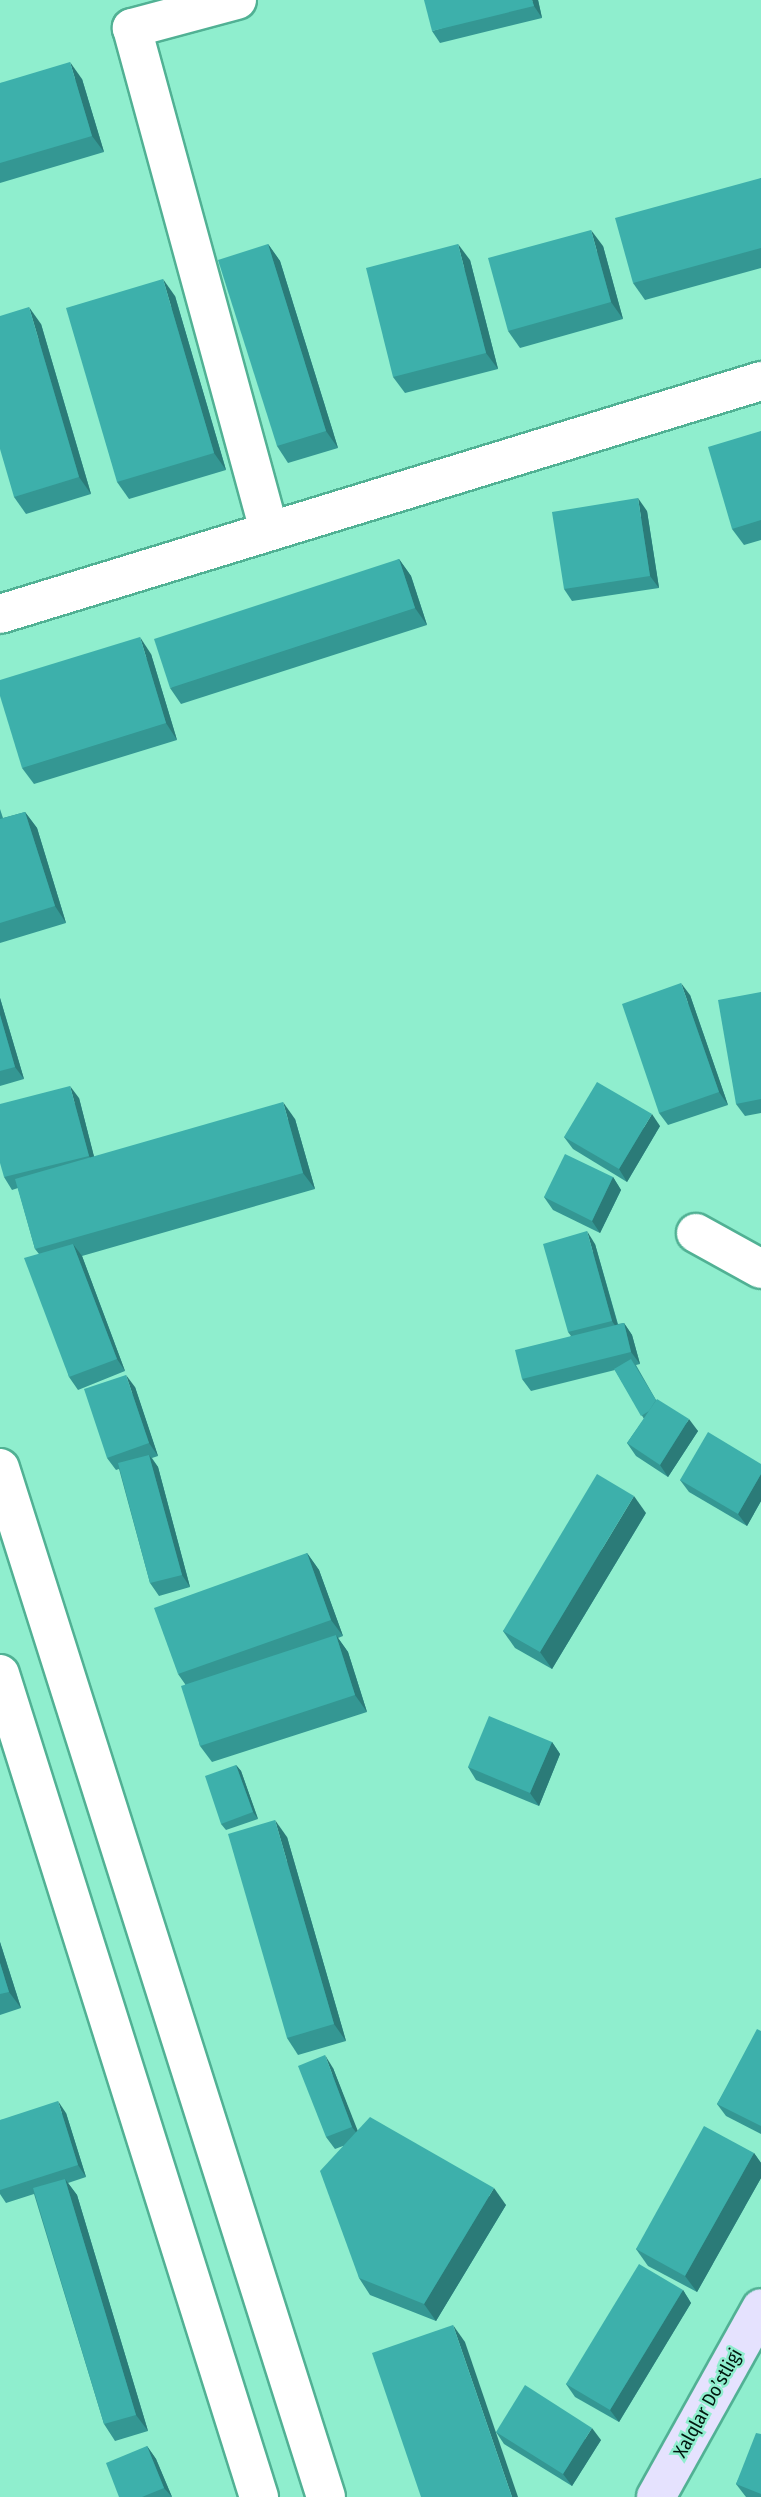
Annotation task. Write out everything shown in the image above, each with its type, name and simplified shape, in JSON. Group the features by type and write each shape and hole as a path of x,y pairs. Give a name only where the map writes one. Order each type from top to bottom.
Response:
{"main road":[{"name":"Xalqlar Do’stligi","path":"656,2497 761,2308"}],"street":[{"path":"237,0 132,28 269,530"},
{"path":"0,614 761,381"},
{"path":"696,1233 761,1269"},
{"path":"0,1468 326,2497"},
{"path":"0,1674 258,2497"}],"building":[{"path":"424,0 532,0 534,6 432,31"},
{"path":"70,62 92,136 0,163 0,83"},
{"path":"761,178 761,248 633,283 615,218"},
{"path":"591,230 611,302 508,331 488,258"},
{"path":"268,244 326,431 277,446 218,260"},
{"path":"458,244 486,353 393,377 366,268"},
{"path":"163,279 214,453 117,482 66,308"},
{"path":"29,307 79,477 14,497 0,449 0,316"},
{"path":"761,431 761,520 732,529 708,447"},
{"path":"638,498 650,576 564,589 552,512"},
{"path":"399,559 415,608 170,688 154,639"},
{"path":"140,637 166,723 22,768 0,696 0,680"},
{"path":"25,812 55,906 0,923 0,819"},
{"path":"681,983 719,1092 659,1113 622,1004"},
{"path":"761,992 761,1099 736,1104 718,1000"},
{"path":"0,1015 15,1067 0,1071"},
{"path":"597,1082 652,1114 619,1169 564,1137"},
{"path":"70,1086 89,1156 4,1177 0,1163 0,1104"},
{"path":"283,1102 303,1173 35,1249 15,1179"},
{"path":"565,1154 613,1177 592,1221 544,1197"},
{"path":"587,1231 612,1321 568,1332 543,1244"},
{"path":"73,1244 117,1359 69,1377 24,1258"},
{"path":"624,1323 631,1352 522,1379 515,1350"},
{"path":"631,1359 656,1400 649,1411 641,1416 614,1369"},
{"path":"126,1375 149,1443 107,1458 84,1389"},
{"path":"657,1399 689,1419 660,1465 627,1443"},
{"path":"708,1432 761,1464 761,1474 738,1514 680,1480"},
{"path":"149,1455 182,1575 150,1583 118,1463"},
{"path":"597,1474 634,1496 540,1652 503,1631"},
{"path":"307,1553 331,1620 178,1674 154,1608"},
{"path":"336,1635 355,1695 200,1746 181,1686"},
{"path":"489,1716 552,1742 530,1793 468,1767"},
{"path":"236,1765 253,1812 221,1824 205,1776"},
{"path":"275,1820 334,2024 287,2038 228,1834"},
{"path":"0,1963 9,1992 0,1994"},
{"path":"757,2029 761,2031 761,2126 717,2104"},
{"path":"325,2055 352,2127 326,2137 298,2066"},
{"path":"58,2101 78,2165 0,2190 0,2120"},
{"path":"370,2117 494,2188 424,2304 359,2278 320,2171"},
{"path":"704,2126 754,2153 685,2276 636,2249"},
{"path":"65,2179 136,2415 104,2424 33,2188"},
{"path":"639,2264 683,2290 610,2410 566,2384"},
{"path":"453,2325 512,2497 421,2497 372,2353"},
{"path":"525,2385 592,2428 563,2474 496,2432"},
{"path":"756,2433 761,2434 761,2494 736,2484"},
{"path":"147,2446 164,2488 142,2497 119,2497 106,2463"}]}
